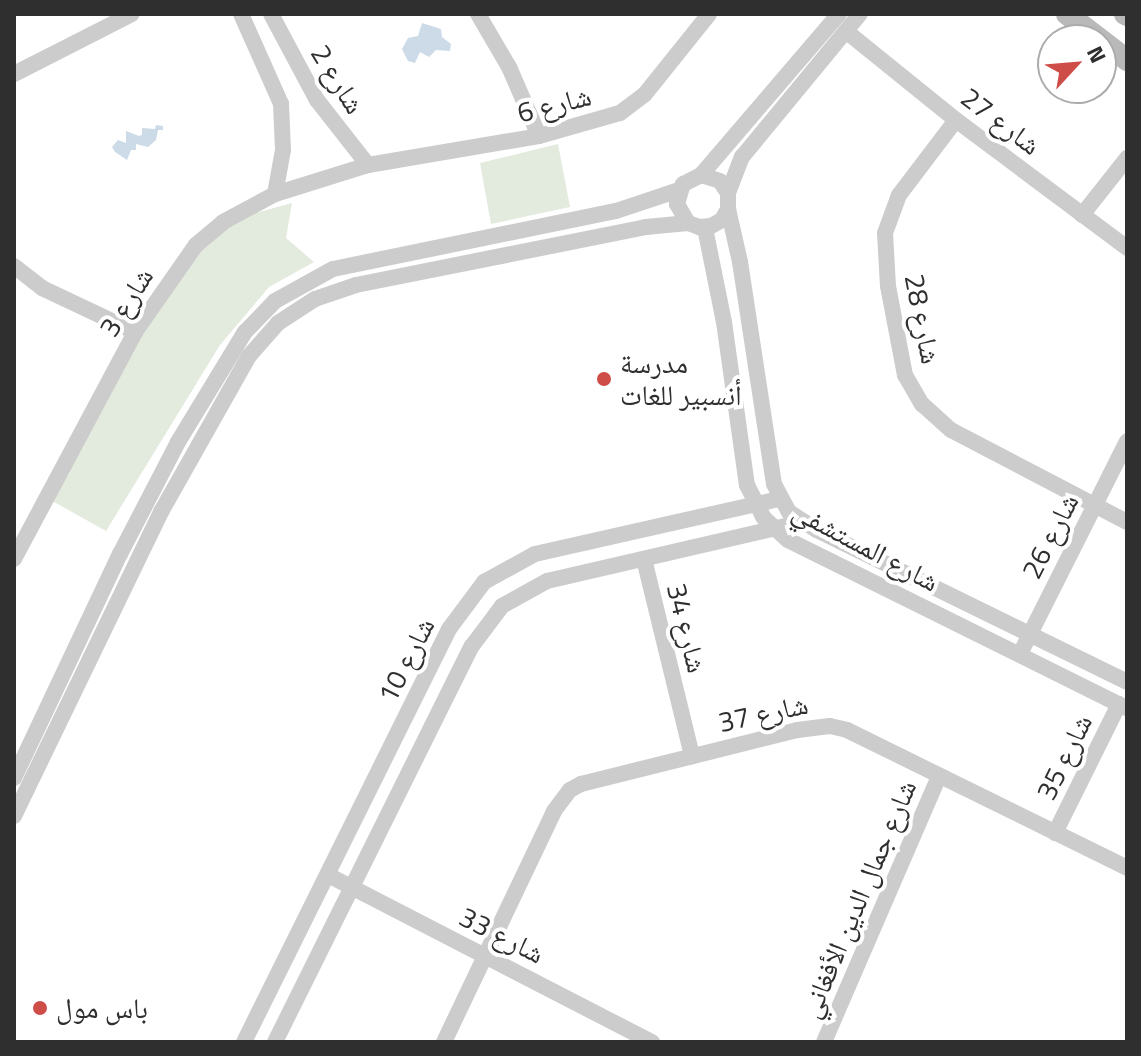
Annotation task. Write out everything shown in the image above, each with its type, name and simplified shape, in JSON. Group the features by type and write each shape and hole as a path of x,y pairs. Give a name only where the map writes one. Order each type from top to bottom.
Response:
{"street":[{"path":"14,74 132,14"},
{"name":"شارع 2","path":"241,14 262,55 281,104 283,150 275,194"},
{"name":"شارع 2","path":"271,14 317,100 368,165"},
{"path":"478,14 509,67 539,136"},
{"name":"شارع 6","path":"368,165 539,136 609,117 630,107 645,94 709,14"},
{"path":"14,816 178,442 233,351 259,316 293,288 354,264 616,211 679,190 688,180 701,175 839,14"},
{"path":"14,778 128,558 249,356 278,323 325,294 356,285 624,231 688,223 705,228 722,220 742,157 860,14"},
{"path":"1067,14 1127,60"},
{"name":"شارع 27","path":"847,32 956,120 1127,248"},
{"name":"شارع 28","path":"956,120 899,195 885,233 888,286 905,375 922,404 951,430 1127,522"},
{"path":"1082,215 1127,158"},
{"name":"شارع 3","path":"14,559 135,332 196,245 223,222 275,194 368,165"},
{"path":"701,175 720,181 728,201"},
{"path":"679,190 679,211 688,223"},
{"name":"شارع المستشفي","path":"728,201 779,499 802,522 1127,682"},
{"name":"شارع المستشفي","path":"705,228 724,322 747,485 755,505 774,529 788,540 1123,706"},
{"path":"14,266 42,288 135,332"},
{"name":"شارع 26","path":"1020,654 1127,441"},
{"name":"شارع 10","path":"244,1042 449,629 484,582 508,566 535,554 779,499"},
{"name":"شارع 10","path":"275,1042 486,625 502,606 523,591 547,581 802,522"},
{"name":"شارع 34","path":"652,527 652,557 692,756"},
{"path":"610,537 617,565"},
{"name":"شارع 35","path":"1055,833 1123,706"},
{"name":"شارع 37","path":"444,1042 554,811 570,790 692,756 805,728 830,726 847,730 1127,868"},
{"name":"شارع جمال الدين الأفغاني","path":"824,1042 939,776"},
{"name":"شارع 33","path":"328,875 652,1042"}],"shaded area":[{"path":"558,144 570,207 491,224 480,163"},
{"path":"292,203 286,238 314,262 269,287 220,345 106,531 47,498 135,332 223,222"}],"water":[{"path":"422,23 441,29 442,37 451,44 450,51 436,50 429,57 420,52 415,63 408,61 402,49 408,38 418,36"},
{"path":"156,125 163,126 163,130 158,130 156,140 148,147 136,144 136,150 131,150 127,160 112,147 118,140 126,143 126,131 139,136 142,135 142,128 155,129"}],"place":[{"name":"مدرسة أنسبير للغات","path":"604,379"},
{"name":"باس مول","path":"40,1008"}]}
